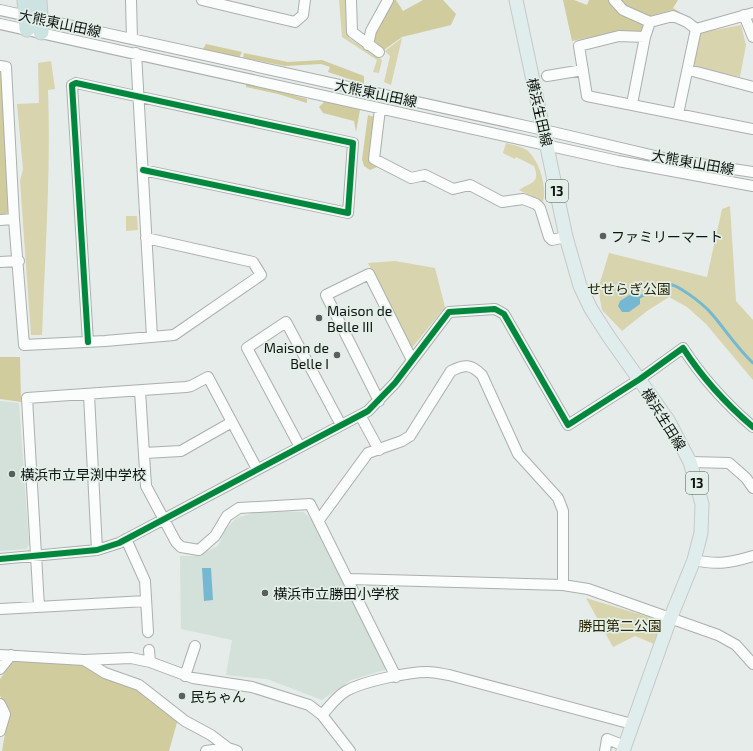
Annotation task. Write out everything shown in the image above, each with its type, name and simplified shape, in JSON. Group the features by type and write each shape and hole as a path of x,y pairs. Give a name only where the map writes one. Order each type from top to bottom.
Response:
{"highway":[{"path":"25,0 34,24"},
{"path":"34,24 39,0"}],"main road":[{"name":"横浜生田線","path":"516,0 538,78 547,145 566,237 580,286 591,309 608,337 640,379 668,420 690,462 698,486 702,518 694,560 670,619 624,748"}],"street":[{"path":"131,0 132,39"},
{"path":"202,0 295,22 303,15 305,0"},
{"path":"351,0 352,32 379,52"},
{"path":"368,45 371,31 388,0"},
{"path":"614,0 623,10 650,22 673,16 687,22 696,29"},
{"name":"大熊東山田線","path":"0,10 34,24 136,53 380,109 547,145 753,186"},
{"path":"696,29 748,14 753,37"},
{"path":"632,104 645,37 650,22"},
{"name":"大熊東山田線","path":"0,24 34,24 132,39 544,130 668,159 753,172"},
{"path":"678,114 696,29"},
{"path":"645,37 619,36 579,46 587,96 753,129"},
{"path":"136,53 152,337"},
{"path":"0,66 6,67 14,219 19,261 24,344 88,342 174,335 261,275 253,262 146,238"},
{"path":"538,78 583,70"},
{"path":"688,70 753,87"},
{"path":"88,342 72,85 76,83 353,143 348,213 143,170"},
{"path":"380,109 374,159 410,178 425,175 453,188 470,185 502,202 523,198 536,204 540,208 549,237 552,240 566,237"},
{"path":"0,220 14,219"},
{"path":"0,262 19,261"},
{"path":"379,401 326,295 369,274 412,360"},
{"path":"0,559 96,550 126,540 164,518 360,415 379,401 449,312 495,309 504,314 568,425 640,379 683,348 700,375 729,406 753,427"},
{"path":"300,447 247,348 286,322 341,425"},
{"path":"319,520 368,453 402,441 410,436 451,371 462,366 475,367 482,375 518,454 558,498 563,511 563,586"},
{"path":"39,607 27,398 89,395 191,386 208,377 257,469"},
{"path":"140,391 146,486 176,542 181,547 199,550 215,536 227,516 238,508 310,504 349,579 396,676"},
{"path":"89,395 96,550"},
{"path":"360,415 379,450"},
{"path":"144,452 181,451 232,422"},
{"path":"690,462 729,463 746,478 753,488"},
{"path":"126,540 145,582 148,632"},
{"path":"694,560 711,564 728,564 753,556"},
{"path":"349,579 563,586 588,589 718,635 740,650 753,664"},
{"path":"0,609 146,601"},
{"path":"185,676 195,646"},
{"path":"149,650 150,662"},
{"path":"0,655 84,660 119,658 150,662 193,678 252,687 309,705 322,715 350,751"},
{"path":"0,669 11,656"},
{"path":"84,660 105,673 139,685 185,721 212,735 232,749"},
{"path":"322,715 336,699 346,691 362,684 396,676 428,672 449,675 632,724"},
{"path":"0,704 5,714 0,731"},
{"path":"605,751 607,740 624,748"},
{"path":"206,751 232,749"}],"shaded area":[{"path":"394,0 396,0 403,11 423,0 443,0 456,14 451,25 402,37 384,50 372,42 375,30 380,20 386,9"},
{"path":"563,0 574,0 587,5 589,0 611,0 645,22 641,32 621,31 572,41"},
{"path":"618,0 678,0 673,8 699,24 697,26 672,10 650,16 624,6"},
{"path":"206,44 242,52 239,58 203,49"},
{"path":"244,53 288,62 322,60 364,76 364,84 328,72 330,67 321,64 285,66 243,58"},
{"path":"0,71 2,73 10,210 6,214 0,214"},
{"path":"246,82 307,99 307,103 278,94 246,87"},
{"path":"326,100 360,110 356,132 354,121 323,113 319,107"},
{"path":"368,115 374,117 375,161 377,167 370,170 364,166 362,159"},
{"path":"0,357 20,357 21,402 0,399"},
{"name":"横浜市立早渕中学校","path":"0,401 19,403 29,545 26,549 0,551"},
{"name":"横浜市立勝田小学校","path":"260,511 304,512 311,519 388,669 351,680 322,700 267,679 226,675 232,640 181,629 180,556 196,556 218,546 224,532 236,518"},
{"path":"14,660 81,665 138,688 178,719 169,751 2,751 8,716 0,695 0,679"}],"green space":[{"path":"339,0 348,0 349,38 382,60 379,73 373,72 377,60 342,37"},
{"path":"741,25 746,45 740,77 696,68 693,62 700,33"},
{"path":"402,38 391,85 384,82 390,56 385,51"},
{"path":"51,61 55,89 48,90 48,182 42,335 31,335 20,181 23,169 17,104 39,103 38,63"},
{"path":"506,143 524,149 533,157 542,176 544,190 543,202 519,190 533,182 536,172 534,166 516,157 515,159 503,153"},
{"name":"せせらぎ公園","path":"730,206 736,301 753,320 753,380 706,324 687,307 669,297 647,311 622,331 602,310 598,289 609,253 707,277 722,209"},
{"path":"126,216 137,216 138,230 126,231"},
{"path":"395,261 435,268 445,307 411,349 368,263"},
{"name":"勝田第二公園","path":"586,598 662,621 654,644 635,636 613,647"}],"water":[{"path":"631,294 636,294 640,297 640,304 629,312 622,312 618,306 620,301"},
{"path":"202,568 211,568 213,600 204,601"}],"waterway":[{"path":"640,297 665,284 670,284 682,290 711,313 753,363"}],"cycle path":[{"path":"88,342 72,85 76,83 353,143 348,213 143,170"},
{"path":"0,559 97,550 119,543 368,411 395,383 449,312 495,309 504,314 568,425 640,379 683,348 698,370 715,390 753,427"}],"place":[{"name":"ファミリーマート","path":"603,236"},
{"name":"Maison de Belle III","path":"319,318"},
{"name":"Maison de Belle I","path":"337,355"},
{"name":"横浜市立早渕中学校","path":"12,474"},
{"name":"横浜市立勝田小学校","path":"265,593"},
{"name":"民ちゃん","path":"182,696"}]}
